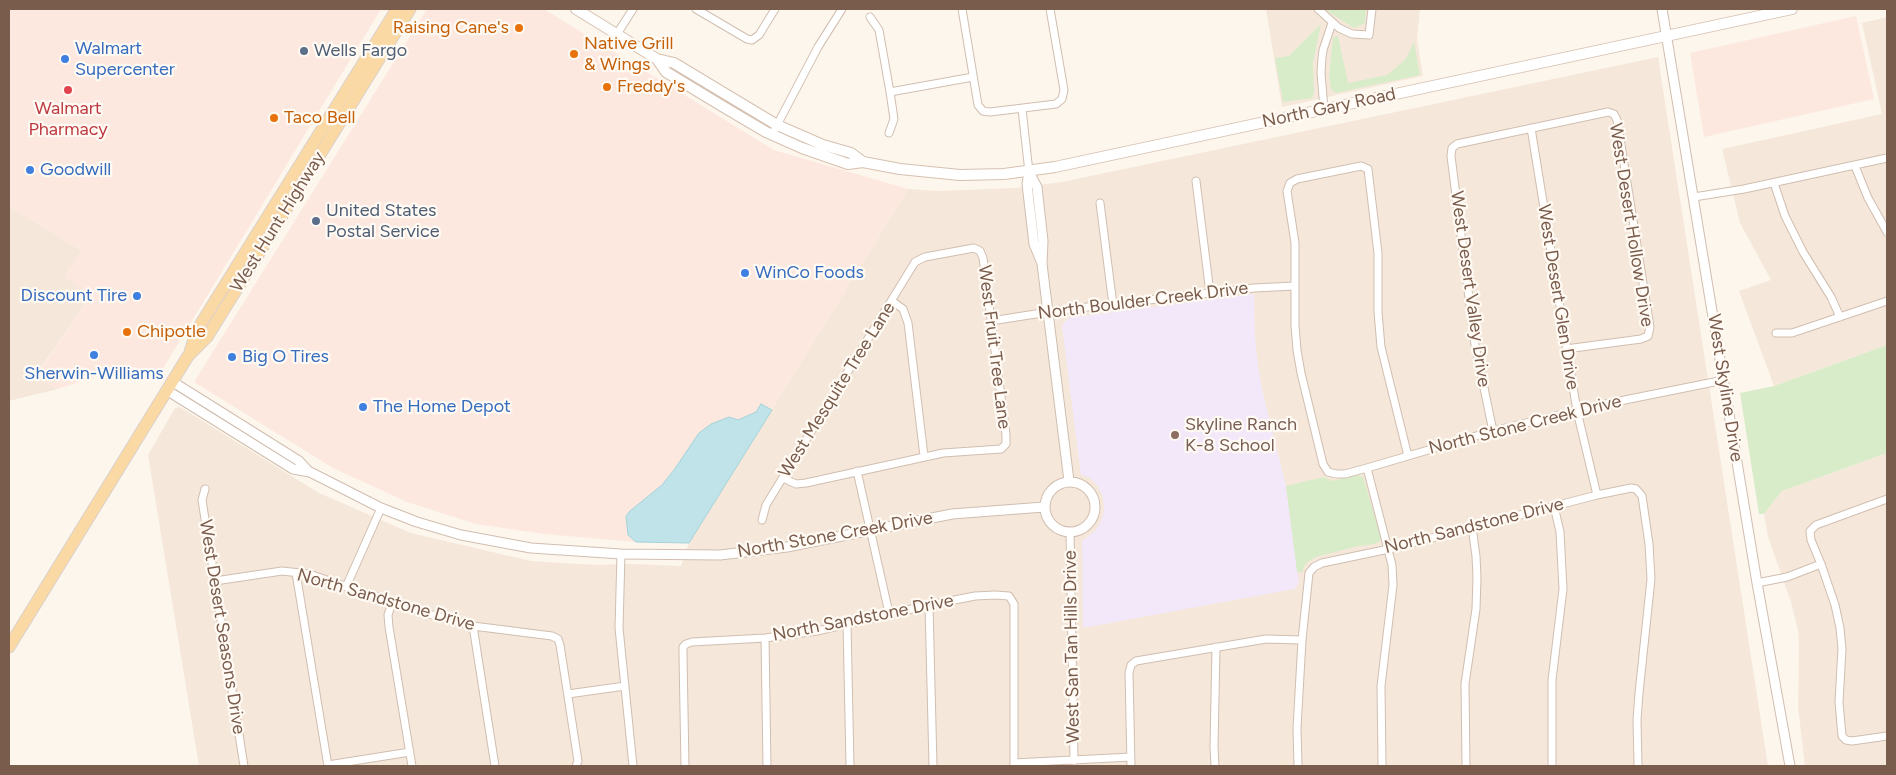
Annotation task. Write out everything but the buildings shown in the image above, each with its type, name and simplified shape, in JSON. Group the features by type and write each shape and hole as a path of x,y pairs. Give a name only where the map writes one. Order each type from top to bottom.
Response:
{"main road":[{"name":"West Hunt Highway","path":"246,263 397,9"},
{"name":"West Hunt Highway","path":"9,647 188,356 197,330 246,263 410,9"},
{"name":"North Gary Road","path":"576,9 657,59 674,63 777,125 823,145 851,153 863,162"},
{"name":"North Gary Road","path":"657,59 666,72 772,135 802,148 848,164 863,162 943,174 990,175 1030,172 1792,9"}],"street":[{"path":"617,34 633,9"},
{"path":"696,9 747,39 752,40 759,35 775,9"},
{"path":"772,135 818,47 842,9"},
{"path":"962,9 978,104 983,111 990,112 1056,104 1062,99 1064,90 1050,9"},
{"path":"1318,9 1339,28 1352,34 1369,35 1372,9"},
{"name":"West Skyline Drive","path":"1662,9 1668,36 1757,584 1790,766"},
{"path":"870,17 879,30 890,92 894,119 889,133"},
{"path":"1324,109 1321,73 1322,58 1332,23"},
{"path":"890,92 973,78"},
{"path":"1022,109 1030,172 1036,187 1043,241 1042,264 1069,481"},
{"name":"West Desert Hollow Drive","path":"1531,128 1608,112 1614,114 1617,120 1650,327 1648,336 1641,338 1566,349"},
{"name":"West Desert Valley Drive","path":"1493,430 1475,345 1451,156 1452,148 1457,144 1531,128"},
{"name":"West Desert Glen Drive","path":"1531,128 1577,411 1597,495"},
{"path":"1694,197 1774,183 1887,158"},
{"path":"1296,286 1295,244 1287,191 1290,183 1297,179 1361,166 1368,169 1378,253 1378,312 1381,347 1408,456"},
{"path":"1855,166 1868,198 1887,232"},
{"path":"1196,181 1210,293"},
{"path":"1774,183 1785,216 1803,252 1832,298 1840,317"},
{"path":"1100,203 1113,305"},
{"name":"West Fruit Tree Lane","path":"915,262 925,257 974,248 980,251 984,258 1006,444 1001,449 955,451 924,456"},
{"name":"West Mesquite Tree Lane","path":"762,520 766,505 915,262"},
{"name":"North Stone Creek Drive","path":"1296,286 1295,325 1301,373 1323,464 1328,472 1336,474 1345,474 1367,468 1493,430 1724,380"},
{"name":"North Boulder Creek Drive","path":"991,320 1254,288 1296,286"},
{"path":"1776,333 1792,333 1887,300"},
{"path":"783,478 796,484 924,456 908,324 903,310 892,301"},
{"name":"North Stone Creek Drive","path":"170,386 293,469 310,472 381,508 424,524 486,540 539,549 701,556 801,545 952,514 1044,507"},
{"path":"1367,468 1392,564 1393,585 1380,686 1382,766"},
{"path":"857,471 889,613"},
{"path":"1069,481 1084,486 1094,498 1096,506 1091,521 1078,531 1070,532 1055,528 1049,522 1044,507 1049,492 1062,482 1069,481"},
{"name":"North Sandstone Drive","path":"1302,640 1309,573 1314,567 1322,563 1389,548 1597,495 1634,488 1642,496 1649,544 1651,579 1638,702 1638,766"},
{"name":"West Desert Seasons Drive","path":"205,489 202,500 244,766"},
{"path":"1887,500 1816,525 1810,532 1811,540 1822,564 1840,628 1842,649 1839,702 1842,736 1846,740 1852,741 1887,736"},
{"path":"1552,766 1552,680 1563,589 1560,532 1554,506"},
{"path":"346,587 381,508"},
{"path":"1466,766 1466,684 1476,609 1477,578 1472,527"},
{"name":"West San Tan Hills Drive","path":"1070,532 1074,761"},
{"path":"621,554 619,628 633,766"},
{"path":"1757,584 1787,577 1822,564"},
{"path":"296,572 328,766 410,752"},
{"name":"North Sandstone Drive","path":"214,581 268,573 296,572 309,574 392,603 473,626 552,636 558,639 568,694"},
{"name":"North Sandstone Drive","path":"686,766 684,647 692,642 764,638 817,631 889,613 975,596 995,595 1009,596 1013,600 1014,765"},
{"path":"392,603 388,615 389,627 412,766"},
{"path":"929,605 933,766"},
{"path":"848,623 850,766"},
{"path":"473,626 495,766"},
{"path":"764,638 767,766"},
{"path":"1132,766 1129,673 1131,665 1136,661 1266,639 1302,640 1296,728 1298,766"},
{"path":"1215,766 1216,647"},
{"path":"576,766 578,761 568,694 625,686"},
{"path":"1014,765 1131,757"}],"shaded area":[{"path":"9,9 381,9 161,372 126,366 58,389 35,377 91,295 64,277 81,250 9,206"},
{"path":"427,9 544,9 774,150 908,189 689,543 636,542 544,534 476,524 407,502 333,468 194,382"},
{"path":"1266,9 1420,9 1417,39 1423,76 1282,107"},
{"path":"1856,16 1874,99 1704,137 1690,53"},
{"path":"1887,17 1887,345 1774,386 1739,291 1771,280 1740,223 1722,149 1882,114 1862,23"},
{"path":"1658,57 1768,766 199,766 148,455 175,408 180,407 319,493 411,533 531,561 596,565 681,566 689,543 908,189 938,191 1015,188 1062,182"},
{"path":"9,206 81,250 91,295 35,376 58,389 9,401"},
{"name":"Skyline Ranch K-8 School","path":"1254,294 1258,366 1286,486 1299,583 1294,589 1083,628 1082,541 1096,530 1104,511 1103,497 1098,486 1090,478 1081,475 1062,326 1068,318"},
{"path":"1887,453 1887,766 1805,766 1798,707 1798,630 1791,602 1768,537 1764,514 1782,491"}],"green space":[{"path":"1324,9 1366,9 1365,23 1354,28"},
{"path":"1321,24 1313,63 1314,93 1312,98 1283,102 1275,58 1289,56"},
{"path":"1338,36 1348,83 1387,75 1405,60 1414,42 1420,75 1336,93 1331,89 1329,76 1333,37"},
{"path":"1887,345 1887,453 1782,491 1764,514 1759,514 1740,393 1774,386"},
{"path":"1358,475 1363,477 1381,538 1380,541 1375,544 1358,546 1316,557 1306,563 1302,572 1297,572 1286,486 1324,477 1332,481"}],"water":[{"path":"761,404 772,410 689,543 636,542 628,535 626,516 662,485 699,433 711,424 729,417 738,420 756,412"}],"place":[{"name":"Raising Cane's","path":"519,28"},
{"name":"Wells Fargo","path":"304,51"},
{"name":"Native Grill & Wings","path":"574,54"},
{"name":"Walmart Supercenter","path":"65,59"},
{"name":"Freddy's","path":"607,87"},
{"name":"Walmart Pharmacy","path":"68,90"},
{"name":"Taco Bell","path":"274,118"},
{"name":"Goodwill","path":"30,170"},
{"name":"United States Postal Service","path":"316,221"},
{"name":"WinCo Foods","path":"745,273"},
{"name":"Discount Tire","path":"137,296"},
{"name":"Chipotle","path":"127,332"},
{"name":"Sherwin-Williams","path":"94,355"},
{"name":"Big O Tires","path":"232,357"},
{"name":"The Home Depot","path":"363,407"},
{"name":"Skyline Ranch K-8 School","path":"1175,435"}]}
